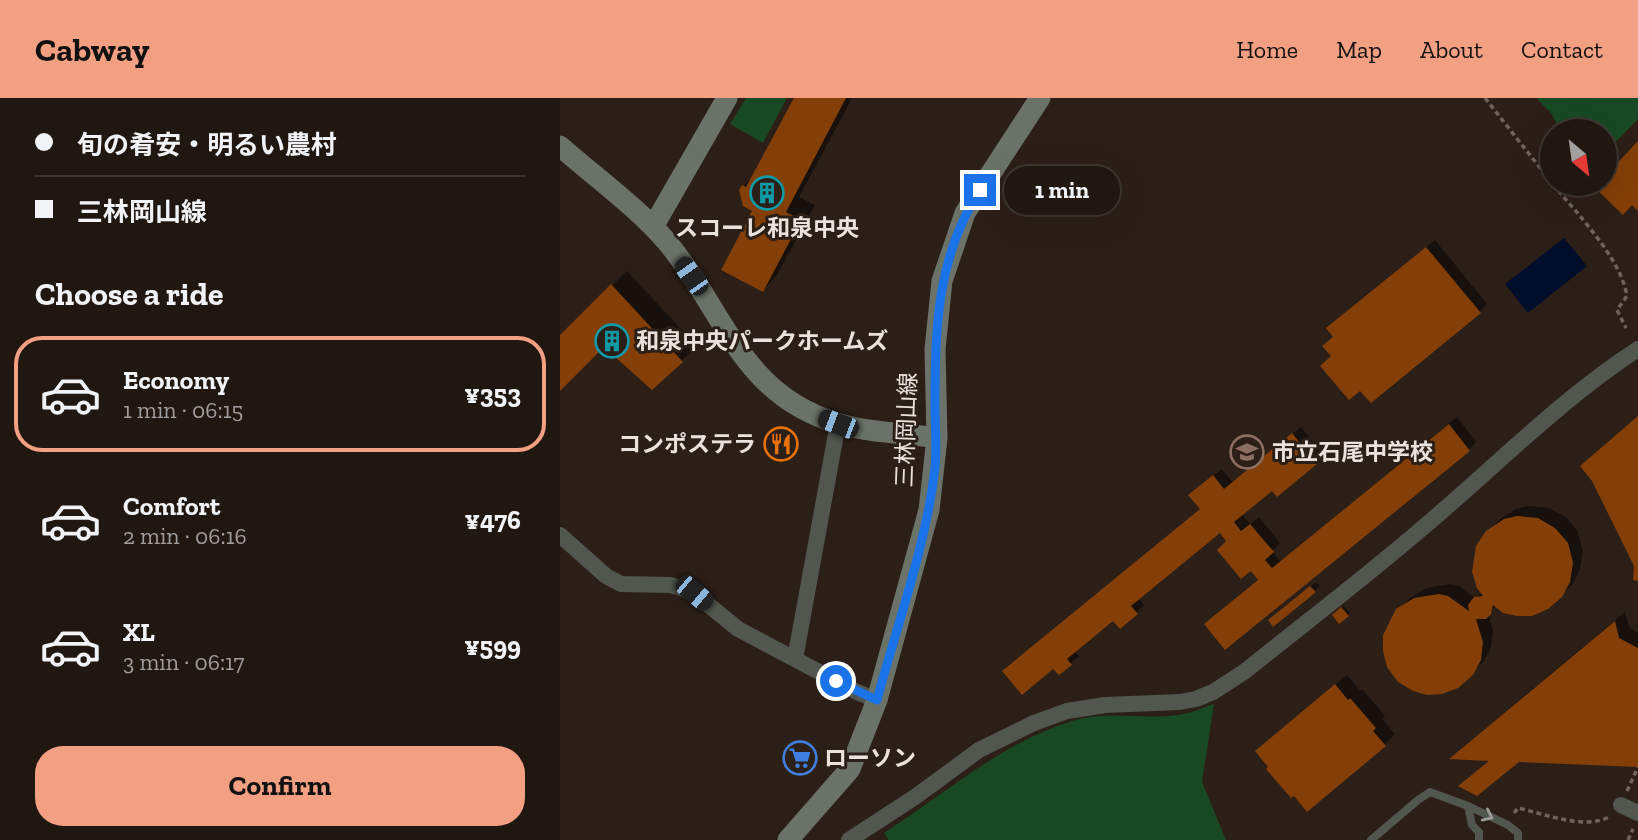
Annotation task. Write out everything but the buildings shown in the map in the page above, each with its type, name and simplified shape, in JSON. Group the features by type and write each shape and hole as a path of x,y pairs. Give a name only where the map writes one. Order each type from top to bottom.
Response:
{"main road":[{"path":"653,227 727,98"},
{"name":"三林岡山線","path":"788,840 850,769 877,700 929,510 937,438 935,349 942,281 965,213 1040,98"},
{"path":"560,146 653,227 691,276 756,374 780,395 809,412 838,424 937,438"}],"street":[{"path":"849,840 915,797 979,750 1034,723 1067,711 1105,705 1196,699 1244,673 1425,526 1563,405 1614,364 1638,349"},
{"path":"796,659 838,424"},
{"path":"560,535 606,576 621,584 682,588 694,593 738,629 877,700"},
{"path":"1621,805 1638,813"}],"lane":[{"path":"1371,840 1430,792 1508,825 1518,833 1518,840"},
{"path":"1468,806 1472,825 1479,832 1479,840"}],"path":[{"path":"1485,98 1540,168"},
{"path":"1562,196 1605,250 1625,283 1627,296 1617,310 1626,328"},
{"path":"1508,825 1518,808 1580,823 1608,818 1621,805 1637,767"}],"green space":[{"path":"746,98 787,98 763,143 730,124"},
{"path":"1536,98 1638,98 1638,119 1617,141 1617,119 1554,119"},
{"path":"1214,704 1202,782 1226,840 889,840 884,833 975,770 1046,730 1085,718 1170,716"}],"water":[{"path":"1564,238 1587,266 1528,313 1505,284"}],"place":[{"name":"スコーレ和泉中央","path":"767,193"},
{"name":"和泉中央パークホームズ","path":"612,341"},
{"name":"コンポステラ","path":"781,444"},
{"name":"市立石尾中学校","path":"1247,452"},
{"name":"ローソン","path":"800,758"}],"route":[{"path":"836,681 877,700 929,510 937,438 935,349 942,281 965,213 980,190"}]}
